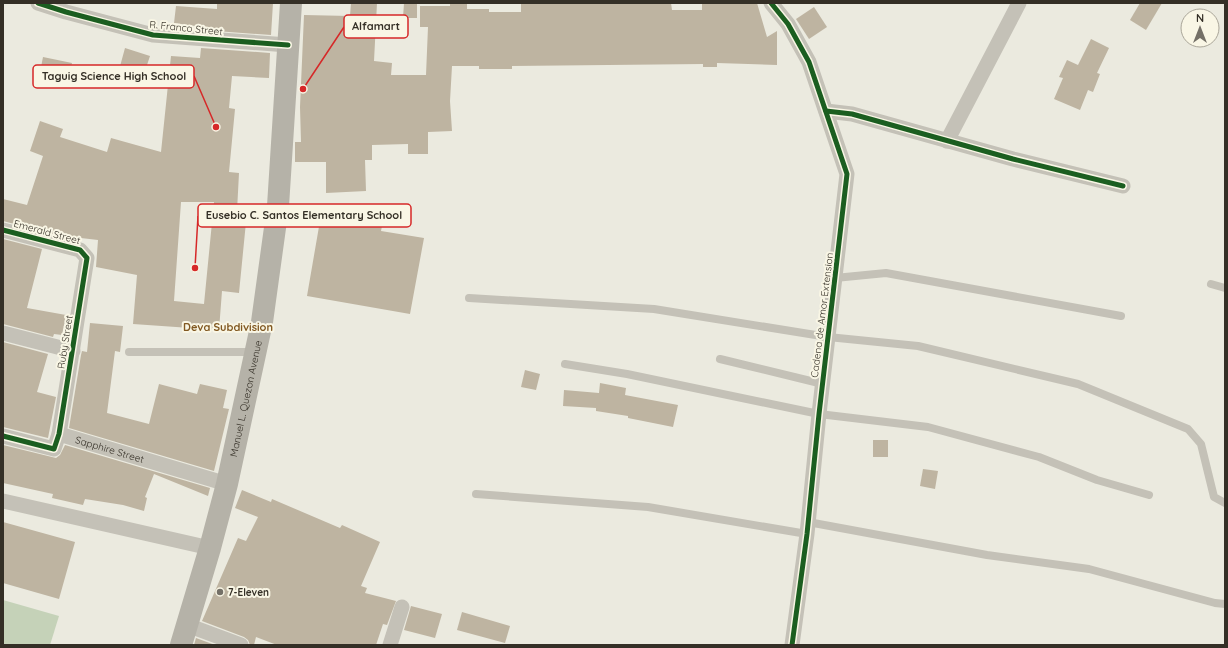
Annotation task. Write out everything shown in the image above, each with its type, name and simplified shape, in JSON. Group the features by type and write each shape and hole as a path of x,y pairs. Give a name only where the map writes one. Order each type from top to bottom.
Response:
{"main road":[{"name":"Manuel L. Quezon Avenue","path":"184,635 227,484 262,322 278,206 291,3"}],"street":[{"name":"R. Franco Street","path":"38,3 153,35 288,45"},
{"name":"Cadena de Amor Extension","path":"771,3 788,24 809,62 847,174 819,414 808,528 792,645"},
{"path":"947,141 1019,3"},
{"path":"826,111 852,114 1013,160 1123,186"},
{"name":"Emerald Street","path":"3,230 80,250 85,254"},
{"name":"Ruby Street","path":"59,434 87,258 85,254"},
{"path":"3,333 73,351"},
{"path":"3,436 54,449 59,434"},
{"name":"Sapphire Street","path":"59,434 227,484"},
{"path":"3,501 210,548"},
{"path":"390,645 402,608"},
{"path":"184,635 241,645"}],"lane":[{"path":"835,278 886,272 1121,316"},
{"path":"1211,284 1225,288"},
{"path":"470,298 654,309 828,337 918,346 1078,384 1188,429 1201,444 1214,497 1225,503"},
{"path":"129,352 256,352"},
{"path":"720,359 823,384"},
{"path":"565,364 627,374 819,414 928,428 1039,457 1097,480 1149,495"},
{"path":"476,494 648,506 987,555 1089,568 1155,588 1215,603 1225,604"}],"green space":[{"path":"3,600 59,616 50,645 3,645"}],"building":[{"path":"217,3 273,3 271,35 202,30 202,27 174,23 176,6 217,9"},
{"path":"351,3 377,3 374,61 392,63 391,75 426,75 428,27 420,27 420,6 450,6 450,4 467,4 467,9 489,9 489,12 521,12 521,3 671,3 672,10 702,10 702,3 757,3 767,37 777,31 777,65 717,63 717,67 703,67 703,64 512,66 512,69 479,69 479,66 452,66 450,101 452,131 428,132 428,154 408,154 408,144 372,145 372,160 365,160 366,191 326,193 326,162 295,162 295,142 301,142 300,107 304,15 350,16"},
{"path":"404,3 417,3 417,18 403,18"},
{"path":"1140,3 1162,3 1146,30 1130,20"},
{"path":"814,7 827,27 809,39 796,19"},
{"path":"1091,39 1109,48 1097,73 1100,74 1093,92 1088,90 1080,110 1054,99 1063,78 1059,77 1067,60 1078,65"},
{"path":"125,48 150,56 143,77 119,70"},
{"path":"201,48 270,53 269,78 232,76 229,108 235,109 229,172 239,173 237,211 247,212 239,293 222,291 219,330 133,324 137,275 96,267 98,240 81,238 80,241 3,221 3,199 27,205 43,156 30,151 40,121 63,129 60,137 107,152 111,138 161,152 171,56 200,58","holes":["181,202 214,202 204,304 174,301"]},
{"path":"43,57 72,63 67,82 39,77"},
{"path":"321,215 382,226 381,231 424,238 410,314 307,296"},
{"path":"3,239 42,249 27,308 66,315 62,335 54,334 53,337 3,324"},
{"path":"90,323 123,326 120,352 115,351 107,413 149,424 159,384 197,394 200,384 227,390 223,408 229,409 214,471 69,428 81,355 82,351 87,352"},
{"path":"3,342 48,354 37,392 56,397 48,438 3,427"},
{"path":"525,370 540,374 536,390 521,387"},
{"path":"600,383 626,388 625,395 678,405 673,427 628,418 628,416 596,411 596,408 563,406 564,390 599,393"},
{"path":"873,440 888,440 888,457 873,457"},
{"path":"3,445 56,458 60,455 65,445 210,488 208,496 154,474 145,497 147,498 144,511 123,505 85,499 83,505 52,498 53,494 3,483"},
{"path":"923,469 938,471 935,489 920,486"},
{"path":"242,490 271,502 272,499 340,528 342,525 380,542 361,586 367,588 365,593 396,601 387,625 383,624 376,645 277,645 256,637 254,645 250,645 248,640 244,637 202,621 238,538 246,541 258,517 235,508"},
{"path":"3,522 75,542 59,599 3,583"},
{"path":"411,606 442,614 435,638 404,630"},
{"path":"462,612 510,626 505,643 457,630"},
{"path":"196,638 215,645 194,645"}],"cycle path":[{"path":"38,3 153,35 288,45"},
{"path":"771,3 788,24 809,62 847,174 819,414 807,534 792,645"},
{"path":"826,111 852,114 1013,159 1123,186"},
{"path":"3,230 80,250 87,258 59,434 54,449 3,436"}],"place":[{"name":"Alfamart","path":"303,89"},
{"name":"Taguig Science High School","path":"216,127"},
{"name":"Eusebio C. Santos Elementary School","path":"195,268"},
{"name":"7-Eleven","path":"220,592"}],"district":[{"name":"Deva Subdivision","path":"228,327"}]}
